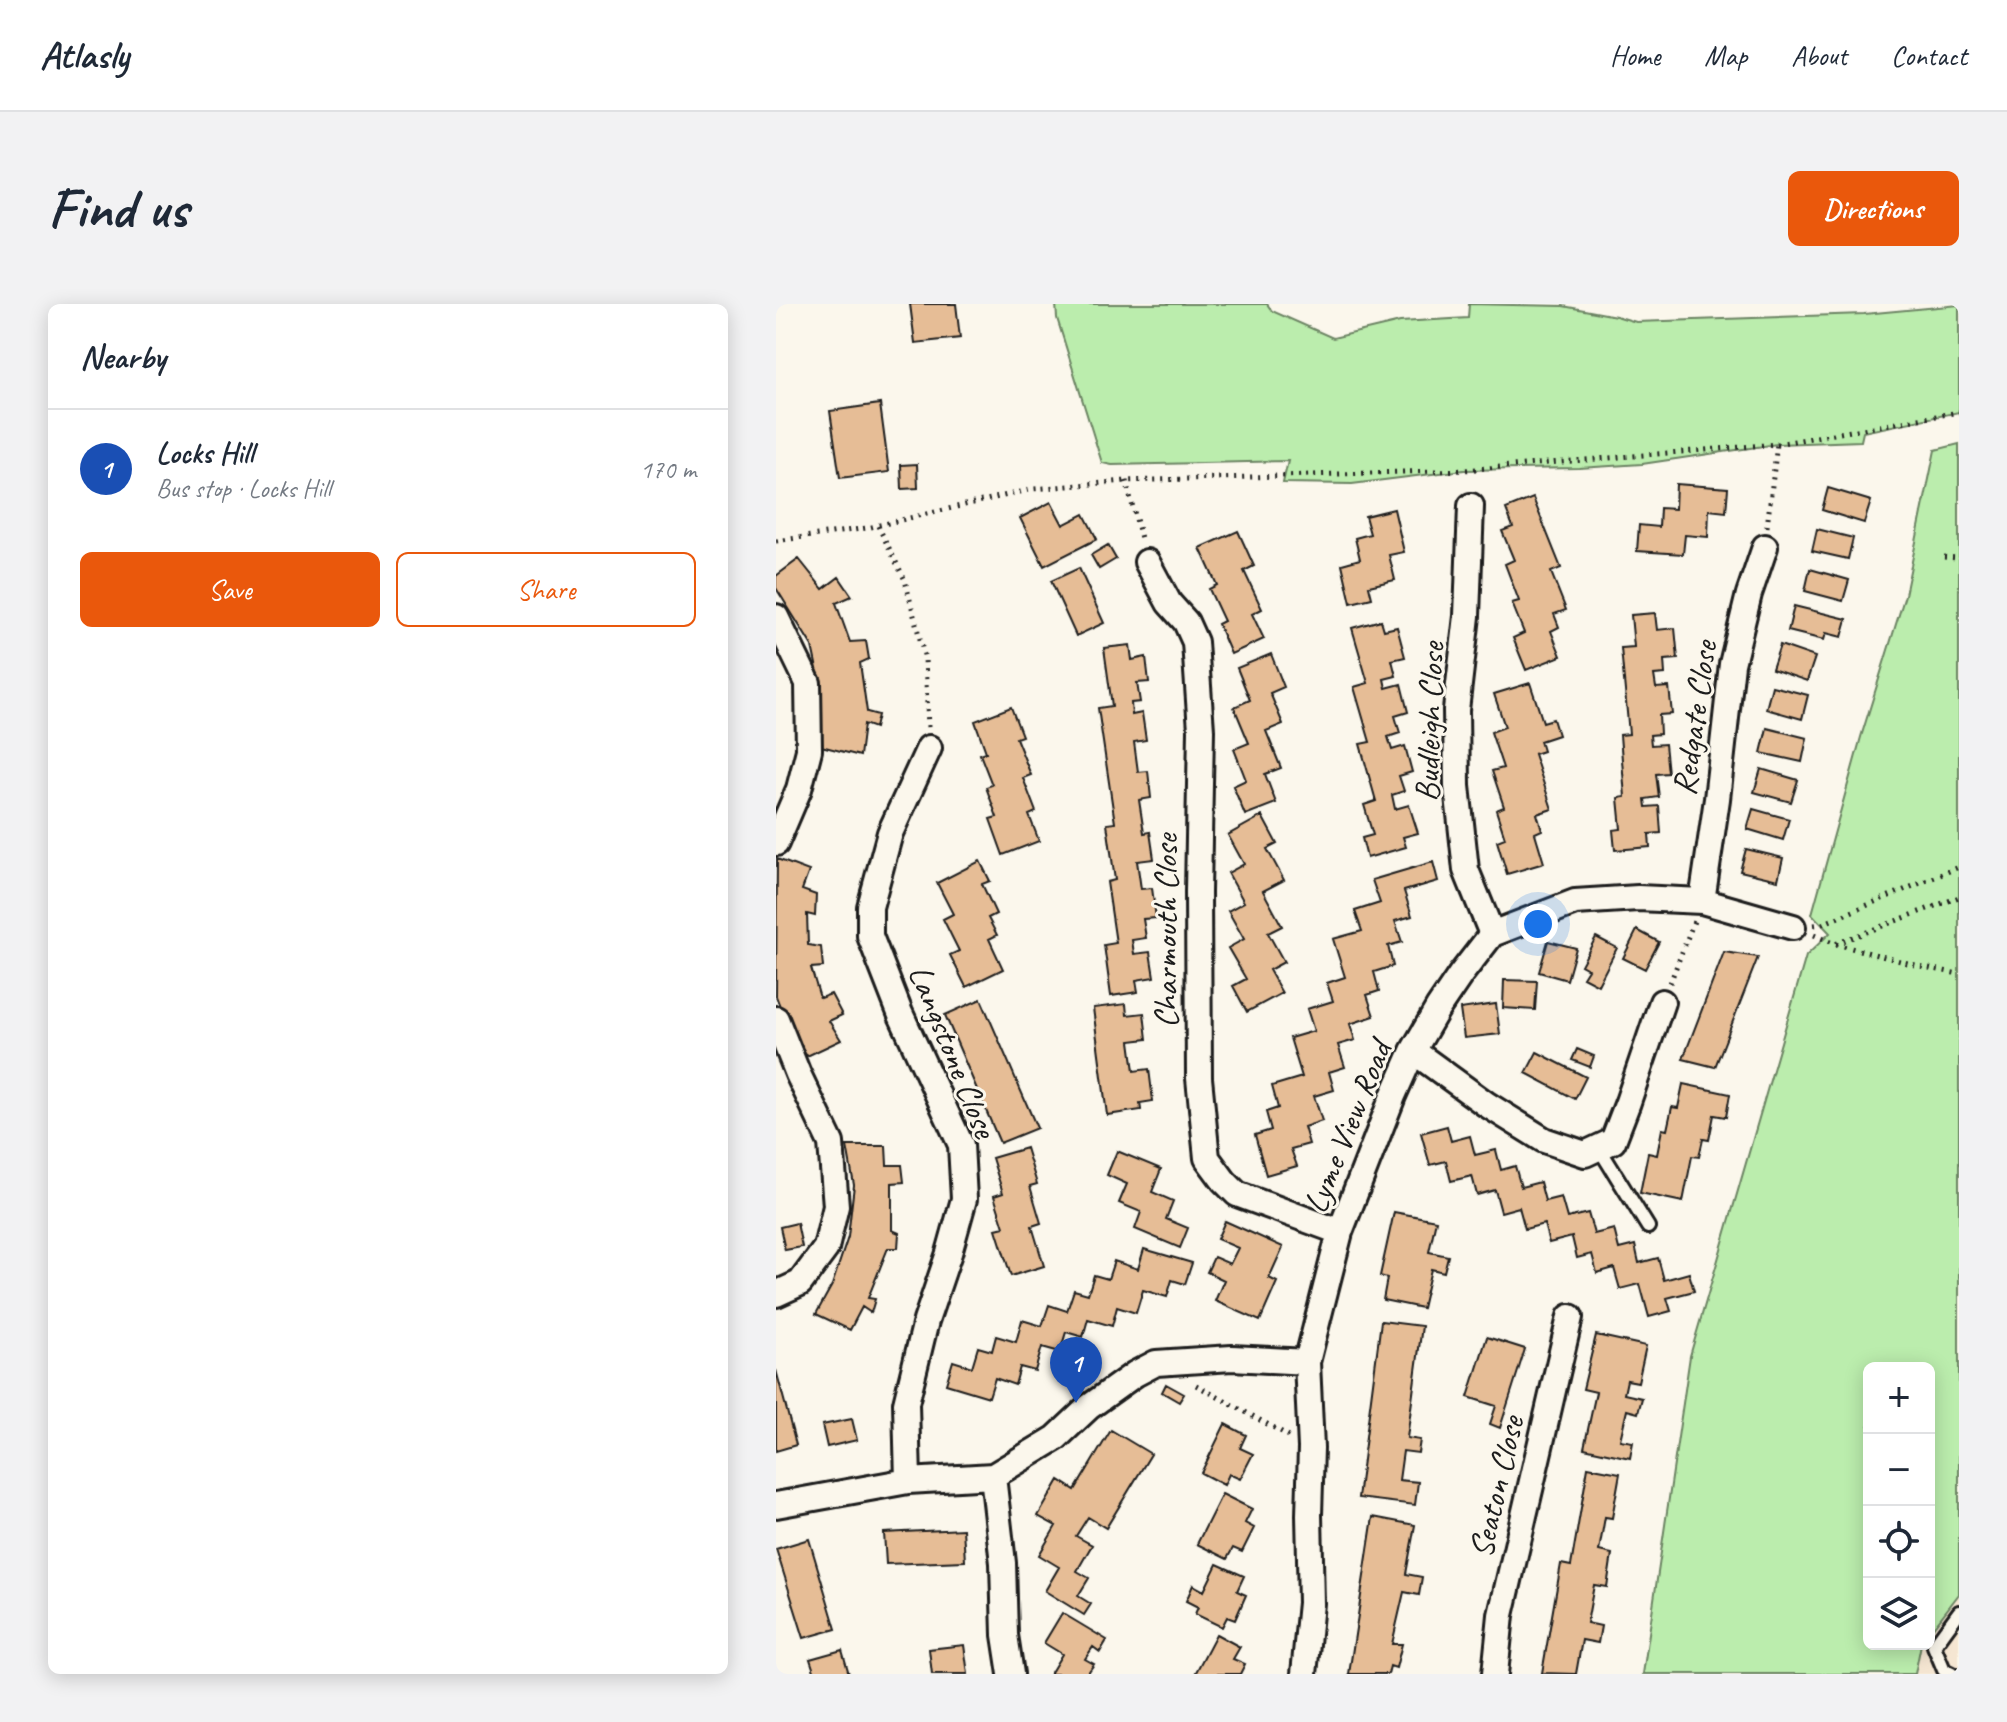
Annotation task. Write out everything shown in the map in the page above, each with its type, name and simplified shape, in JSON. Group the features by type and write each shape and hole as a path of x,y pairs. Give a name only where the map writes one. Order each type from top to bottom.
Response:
{"street":[{"name":"Budleigh Close","path":"1471,506 1467,616 1456,710 1457,786 1466,870 1492,934"},
{"name":"Redgate Close","path":"1702,901 1732,664 1749,594 1765,547"},
{"name":"Charmouth Close","path":"1147,562 1169,603 1186,622 1195,642 1201,730 1199,1078 1207,1158 1237,1194 1340,1232"},
{"path":"776,617 808,683 809,750 799,789 776,843"},
{"name":"Langstone Close","path":"908,1481 906,1403 926,1321 964,1199 961,1145 900,1013 870,936 870,907 890,833 929,748"},
{"path":"1492,934 1575,902 1638,898 1702,901 1793,927"},
{"name":"Lyme View Road","path":"1304,1674 1311,1603 1311,1448 1307,1362 1340,1232 1413,1051 1461,974 1492,934"},
{"path":"1413,1051 1486,1104 1544,1140 1585,1154 1613,1141 1662,1002"},
{"path":"776,1019 831,1143 836,1206 826,1248 800,1283 776,1294"},
{"name":"Seaton Close","path":"1495,1674 1501,1615 1570,1317"},
{"path":"776,1505 908,1481 993,1476 1056,1438 1089,1407 1156,1363 1232,1358 1307,1362"},
{"path":"993,1476 1003,1563 1005,1635 1011,1674"}],"lane":[{"path":"1599,1148 1648,1227"},
{"path":"1952,1674 1944,1670 1934,1646 1959,1612"}],"path":[{"path":"776,541 878,526 1033,489 1126,481 1464,470 1777,444 1959,412"},
{"path":"1765,547 1777,444"},
{"path":"1126,481 1147,562"},
{"path":"878,526 905,580 925,659 929,748"},
{"path":"1944,557 1959,558"},
{"path":"1793,927 1822,924 1959,867"},
{"path":"1835,944 1959,897"},
{"path":"1662,1002 1702,901"},
{"path":"1793,927 1835,944 1959,974"},
{"path":"1194,1384 1311,1448"}],"shaded area":[{"path":"1959,1594 1959,1674 1915,1674 1920,1650 1935,1650 1935,1625"}],"green space":[{"path":"1056,304 1267,304 1272,311 1333,338 1400,322 1468,318 1469,304 1563,306 1636,322 1864,314 1959,305 1959,412 1863,432 1861,441 1777,444 1642,464 1464,470 1352,484 1283,483 1288,461 1112,465 1102,463 1057,318"},
{"path":"1959,444 1959,1594 1935,1625 1935,1362 1863,1362 1863,1650 1920,1650 1915,1674 1643,1674 1690,1356 1806,956 1830,933 1812,914 1861,737 1905,595 1935,450"}],"building":[{"path":"910,304 956,304 960,338 915,343"},
{"path":"880,404 889,472 840,478 830,411"},
{"path":"917,464 918,488 902,489 901,465"},
{"path":"1676,484 1728,488 1726,512 1709,510 1708,537 1685,535 1683,554 1637,551 1639,525 1659,527 1660,508 1675,509"},
{"path":"1828,488 1871,501 1864,523 1822,510"},
{"path":"1533,498 1561,568 1551,572 1566,610 1554,614 1559,627 1551,631 1561,656 1526,670 1513,638 1524,633 1512,603 1519,601 1505,564 1514,560 1502,531 1513,527 1506,509"},
{"path":"1051,502 1063,525 1084,514 1097,539 1044,566 1020,518"},
{"path":"1394,509 1404,552 1389,555 1395,580 1369,586 1372,598 1351,603 1342,564 1360,559 1355,538 1370,534 1365,516"},
{"path":"1817,529 1853,538 1848,559 1812,551"},
{"path":"1238,531 1254,566 1244,571 1262,609 1252,614 1264,639 1231,654 1218,624 1224,621 1209,589 1217,585 1200,548"},
{"path":"1108,545 1116,559 1099,569 1091,555"},
{"path":"799,559 823,589 839,577 852,596 836,603 850,642 866,641 869,659 860,663 867,712 878,715 875,728 864,724 860,756 821,746 821,687 812,646 776,588 776,576"},
{"path":"1079,568 1104,623 1076,636 1051,581"},
{"path":"1810,569 1849,580 1843,601 1805,591"},
{"path":"1794,606 1847,619 1842,637 1826,633 1824,640 1788,631"},
{"path":"1655,613 1657,630 1675,628 1678,659 1664,660 1665,674 1654,675 1656,688 1669,687 1672,714 1659,715 1660,734 1650,735 1651,745 1665,744 1668,773 1656,774 1659,797 1645,799 1646,807 1659,806 1661,833 1649,834 1650,847 1615,850 1613,830 1621,829 1618,798 1625,797 1620,735 1629,734 1621,648 1634,647 1631,615"},
{"path":"1381,620 1384,630 1397,627 1405,657 1392,660 1396,676 1384,679 1386,688 1401,684 1408,712 1395,716 1400,733 1388,737 1392,750 1405,746 1412,772 1399,776 1404,791 1392,795 1395,809 1409,805 1418,833 1403,837 1406,847 1367,858 1362,838 1373,835 1364,805 1376,801 1360,744 1370,742 1354,687 1368,683 1352,628"},
{"path":"1130,645 1132,660 1146,657 1149,682 1137,683 1140,702 1131,703 1132,715 1142,713 1146,740 1134,742 1138,772 1148,771 1151,798 1139,800 1144,833 1150,832 1154,859 1137,861 1141,889 1152,888 1156,918 1143,919 1146,938 1132,940 1134,954 1150,952 1154,977 1136,980 1138,992 1111,996 1104,945 1116,943 1107,882 1115,880 1107,824 1115,823 1098,708 1112,706 1104,648"},
{"path":"1780,645 1815,657 1807,681 1772,669"},
{"path":"1271,654 1284,687 1270,693 1283,724 1266,731 1281,768 1265,774 1276,803 1245,815 1233,786 1246,780 1234,749 1249,743 1234,707 1250,700 1237,668"},
{"path":"1530,683 1543,722 1553,719 1558,735 1540,741 1543,751 1534,754 1552,809 1537,814 1542,830 1535,833 1544,863 1507,874 1497,841 1505,838 1496,810 1504,807 1492,771 1503,768 1491,732 1505,727 1494,694"},
{"path":"1772,686 1808,695 1802,719 1766,709"},
{"path":"1011,707 1022,736 1016,738 1031,775 1023,778 1036,812 1029,815 1039,841 1003,855 990,819 997,817 986,787 992,785 980,754 986,752 975,721"},
{"path":"1767,728 1807,738 1802,762 1761,753"},
{"path":"1761,769 1798,780 1791,802 1754,792"},
{"path":"1753,809 1789,819 1783,840 1747,829"},
{"path":"1262,816 1277,844 1267,849 1284,880 1263,891 1282,926 1268,933 1284,962 1269,970 1282,993 1247,1012 1233,986 1246,979 1228,948 1244,939 1228,911 1244,902 1228,873 1244,864 1228,835"},
{"path":"1746,849 1783,858 1778,880 1740,871"},
{"path":"777,859 809,871 802,890 816,895 815,916 807,914 808,945 821,947 823,967 811,968 820,998 831,994 842,1015 829,1021 841,1040 807,1056 791,1035 776,996"},
{"path":"980,861 990,881 982,884 996,914 988,918 997,935 989,939 1003,969 966,987 950,955 959,951 943,919 953,914 937,883"},
{"path":"1433,862 1438,881 1404,891 1412,916 1395,921 1402,942 1388,946 1393,966 1374,972 1379,991 1367,995 1374,1016 1350,1024 1355,1040 1338,1045 1345,1067 1329,1072 1334,1090 1314,1096 1322,1121 1304,1127 1309,1144 1291,1149 1297,1166 1266,1175 1255,1135 1271,1130 1266,1112 1278,1108 1272,1086 1302,1077 1290,1038 1314,1031 1307,1009 1333,1001 1327,983 1345,977 1333,939 1362,931 1355,911 1380,903 1372,880"},
{"path":"1637,930 1659,942 1645,969 1623,958"},
{"path":"1596,937 1617,948 1598,985 1583,977 1588,969 1581,965"},
{"path":"1548,941 1576,948 1567,980 1539,972"},
{"path":"1724,952 1758,957 1715,1067 1683,1059"},
{"path":"1504,980 1537,981 1535,1010 1503,1008"},
{"path":"981,999 1037,1128 1000,1143 945,1015"},
{"path":"1126,1004 1127,1015 1144,1013 1147,1039 1130,1041 1134,1071 1149,1069 1153,1101 1140,1103 1141,1110 1107,1115 1093,1008"},
{"path":"1496,1004 1500,1034 1464,1038 1460,1009"},
{"path":"1577,1049 1594,1056 1590,1067 1572,1060"},
{"path":"1537,1052 1586,1077 1575,1099 1526,1073"},
{"path":"1683,1084 1730,1094 1726,1117 1714,1115 1709,1140 1703,1139 1699,1157 1692,1156 1683,1202 1640,1193 1648,1153 1657,1155 1662,1129 1667,1130 1672,1107 1678,1108"},
{"path":"1447,1126 1451,1141 1470,1136 1475,1155 1496,1150 1501,1170 1515,1166 1521,1187 1540,1182 1545,1201 1561,1197 1567,1218 1588,1213 1594,1234 1614,1229 1619,1249 1635,1245 1639,1263 1658,1258 1664,1280 1689,1273 1694,1291 1667,1298 1671,1311 1649,1317 1640,1284 1620,1289 1614,1268 1597,1273 1592,1254 1577,1258 1572,1237 1549,1243 1544,1224 1525,1229 1519,1207 1501,1212 1495,1190 1477,1195 1472,1176 1451,1181 1446,1161 1430,1165 1421,1133"},
{"path":"847,1146 886,1146 887,1165 902,1165 904,1182 892,1183 892,1230 899,1233 898,1248 888,1248 868,1298 875,1299 871,1313 862,1307 850,1330 816,1314 832,1285 848,1237 854,1185"},
{"path":"1026,1148 1037,1184 1030,1186 1041,1223 1032,1226 1044,1266 1011,1276 996,1229 1004,1227 994,1196 1003,1193 992,1158"},
{"path":"1117,1151 1161,1169 1152,1192 1173,1201 1166,1219 1188,1228 1180,1248 1135,1229 1141,1212 1119,1203 1127,1184 1107,1175"},
{"path":"1394,1212 1436,1220 1429,1252 1448,1256 1444,1272 1431,1269 1422,1308 1383,1300 1387,1278 1380,1276"},
{"path":"1225,1221 1283,1247 1269,1278 1277,1282 1260,1321 1215,1301 1224,1280 1207,1272 1214,1257 1230,1264 1238,1248 1217,1239"},
{"path":"797,1223 802,1247 785,1250 780,1227"},
{"path":"1144,1249 1192,1263 1185,1284 1172,1280 1167,1297 1143,1290 1136,1313 1117,1307 1112,1326 1088,1319 1083,1337 1066,1332 1060,1352 1042,1347 1035,1371 1020,1367 1015,1385 995,1378 989,1397 946,1384 953,1361 972,1367 978,1347 992,1351 996,1336 1016,1342 1022,1320 1042,1326 1049,1305 1067,1311 1074,1290 1088,1294 1094,1275 1108,1279 1114,1261 1138,1269"},
{"path":"1381,1321 1422,1326 1407,1438 1420,1440 1418,1453 1403,1451 1399,1480 1418,1482 1415,1505 1358,1498"},
{"path":"1596,1335 1646,1346 1638,1382 1627,1380 1624,1394 1642,1398 1638,1413 1627,1410 1620,1440 1633,1442 1630,1458 1584,1448 1596,1392 1583,1389"},
{"path":"1487,1337 1525,1349 1500,1428 1490,1424 1496,1406 1468,1397"},
{"path":"776,1370 796,1445 776,1451"},
{"path":"1166,1384 1184,1394 1179,1402 1162,1392"},
{"path":"852,1419 857,1440 827,1447 822,1425"},
{"path":"1225,1424 1246,1435 1240,1448 1253,1454 1240,1479 1229,1474 1224,1485 1201,1473"},
{"path":"1111,1430 1151,1454 1106,1528 1088,1517 1076,1536 1092,1545 1077,1571 1089,1578 1078,1596 1091,1604 1084,1615 1045,1591 1059,1567 1039,1555 1056,1526 1038,1516 1059,1480 1075,1490"},
{"path":"1588,1467 1620,1473 1612,1518 1605,1517 1599,1551 1612,1554 1607,1587 1594,1585 1587,1623 1601,1626 1598,1643 1582,1640 1576,1674 1542,1673 1561,1564 1571,1566"},
{"path":"1222,1494 1252,1509 1245,1523 1254,1528 1242,1552 1233,1548 1227,1559 1197,1544"},
{"path":"1373,1517 1415,1525 1406,1574 1422,1577 1419,1595 1404,1592 1392,1644 1402,1644 1396,1668 1390,1666 1388,1674 1349,1674"},
{"path":"963,1529 965,1561 886,1564 884,1533"},
{"path":"809,1539 836,1629 804,1638 776,1549"},
{"path":"1217,1564 1244,1576 1237,1591 1246,1595 1235,1620 1227,1617 1222,1627 1195,1614 1198,1607 1186,1601 1193,1585 1204,1591"},
{"path":"1062,1613 1107,1640 1100,1652 1093,1647 1085,1659 1094,1664 1087,1674 1050,1674 1062,1654 1044,1643"},
{"path":"1216,1634 1240,1647 1233,1659 1245,1664 1240,1674 1195,1674"},
{"path":"964,1645 968,1674 932,1674 929,1649"},
{"path":"842,1650 849,1674 815,1674 810,1659"}],"place":[{"name":"Locks Hill","path":"1076,1403"}]}
